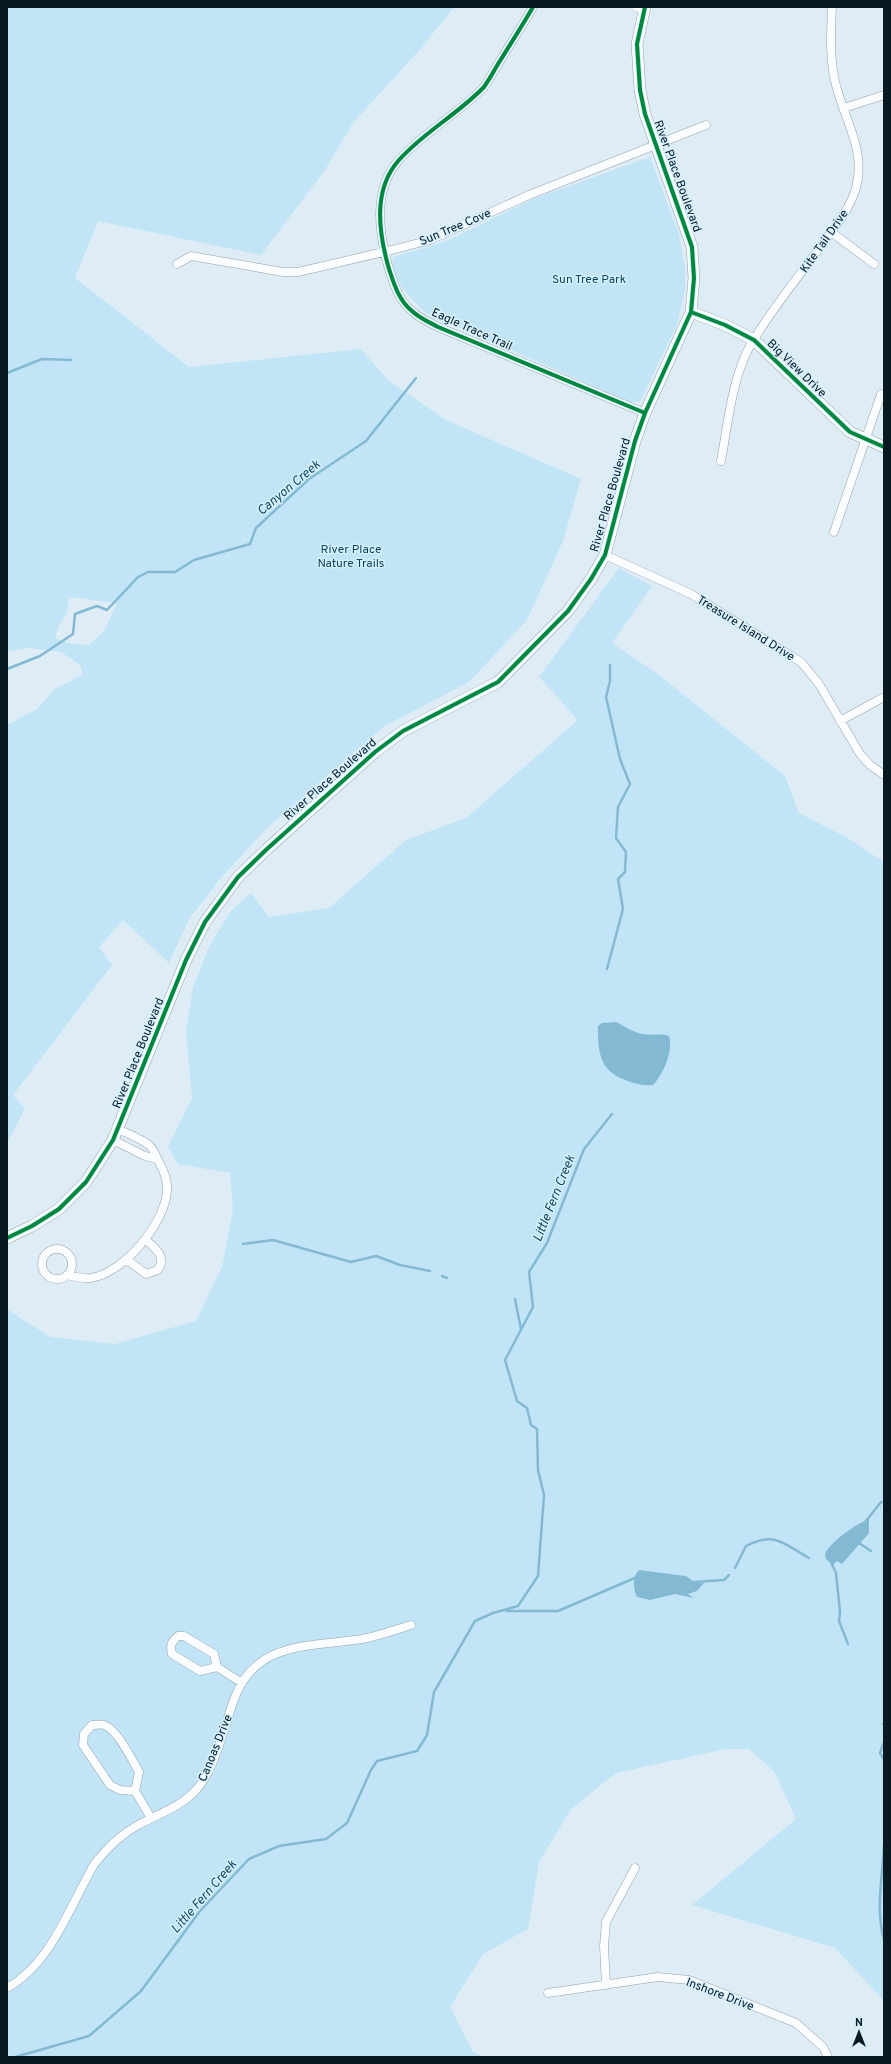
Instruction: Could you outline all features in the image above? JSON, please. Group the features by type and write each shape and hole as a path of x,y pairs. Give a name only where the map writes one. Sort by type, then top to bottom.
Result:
{"street":[{"name":"Eagle Trace Trail","path":"533,7 484,86 398,160 389,174 382,192 380,206 380,226 384,252 393,284 401,298 412,311 438,327 645,413"},
{"name":"Kite Tail Drive","path":"721,461 739,370 754,340 851,202 859,172 857,149 844,108 836,89 831,42 832,7"},
{"name":"River Place Boulevard","path":"7,1238 32,1226 59,1209 86,1182 113,1140 186,960 205,922 238,877 267,848 375,752 403,731 498,682 568,611 591,579 604,555 635,441 645,413 691,312 694,278 692,247 645,114 637,68 637,44 642,8"},
{"path":"844,108 884,94"},
{"name":"Sun Tree Cove","path":"178,264 190,256 268,270 298,272 430,240 529,194 706,125"},
{"path":"831,232 874,264"},
{"name":"Big View Drive","path":"691,312 725,325 754,340 850,432 884,447"},
{"path":"834,532 882,394"},
{"name":"Treasure Island Drive","path":"604,555 691,594 801,662 819,684 860,754 870,765 884,775"},
{"path":"840,721 884,697"},
{"path":"67,1275 91,1278 103,1274 126,1259 145,1239 161,1215 166,1197 166,1182 163,1170 151,1147 118,1129"},
{"path":"113,1140 145,1156 157,1159"},
{"path":"126,1259 146,1274 158,1270 162,1259 160,1252 145,1239"},
{"name":"Canoas Drive","path":"7,1988 29,1970 45,1952 95,1863 106,1850 123,1834 151,1818 177,1806 187,1799 205,1777 217,1749 235,1695 242,1683 260,1662 273,1654 292,1647 364,1638 411,1625"},
{"path":"217,1667 200,1671 172,1654 170,1648 172,1641 178,1636 184,1636 214,1654 217,1667 242,1683"},
{"path":"136,1791 120,1790 110,1785 84,1744 84,1734 92,1725 103,1725 112,1729 127,1752 139,1772 136,1791 151,1818"},
{"path":"606,1985 604,1946 606,1922 635,1868"},
{"name":"Inshore Drive","path":"548,1993 658,1977 689,1980 796,2023 823,2047 828,2057"}],"green space":[{"name":"River Place Nature Trails","path":"7,7 454,7 423,46 353,123 325,170 261,255 98,221 75,278 189,367 361,349 388,380 446,420 581,479 563,541 527,620 469,682 383,727 266,829 220,879 189,919 169,963 123,920 99,947 112,965 13,1095 25,1109 7,1143 7,725 37,709 54,690 83,674 80,665 61,652 28,648 7,651","holes":["69,597 117,603 104,631 89,645 68,643 55,638 59,625 67,613"]},
{"name":"Sun Tree Park","path":"650,157 679,234 685,268 685,289 677,325 640,402 630,402 426,313 403,288 398,280 393,264 393,257 447,241 533,199"},
{"path":"619,568 652,586 612,643 659,675 785,776 799,813 846,837 884,862 884,2001 835,1948 692,1905 796,1819 774,1771 749,1749 726,1749 616,1773 571,1809 539,1862 528,1929 483,1954 450,2007 473,2052 483,2057 7,2057 7,1309 50,1337 115,1344 196,1321 222,1267 233,1210 230,1173 178,1164 168,1147 192,1098 186,1031 193,987 210,945 231,911 251,893 269,917 329,908 406,840 466,818 578,720 539,677"}],"shaded area":[{"path":"616,1022 640,1033 669,1036 670,1048 667,1062 657,1081 653,1085 632,1083 616,1076 605,1065 600,1052 598,1026 602,1023"},
{"path":"869,1519 869,1533 842,1564 837,1561 833,1565 826,1559 825,1554 828,1549 838,1539 857,1525"},
{"path":"639,1570 686,1576 696,1583 704,1583 697,1591 688,1594 694,1598 675,1594 650,1600 637,1597 634,1587 634,1580"}],"waterway":[{"path":"7,373 42,359 71,360"},
{"name":"Canyon Creek","path":"7,669 40,656 73,634 75,614 97,606 107,610 138,577 148,572 175,572 194,560 250,544 256,528 309,479 366,441 416,378"},
{"name":"Little Fern Creek","path":"607,969 623,909 618,879 625,872 626,852 616,838 618,807 630,784 620,759 606,697 610,681 610,665"},
{"name":"Little Fern Creek","path":"15,2057 89,2036 141,1991 200,1911 249,1859 279,1846 326,1839 347,1823 371,1770 377,1761 417,1751 427,1735 434,1692 475,1621 493,1613 518,1606 538,1576 544,1495 538,1470 537,1429 531,1425 527,1408 517,1401 505,1360 533,1307 529,1272 547,1243 584,1149 612,1114"},
{"path":"243,1244 273,1240 351,1262 376,1256 400,1265 430,1271"},
{"path":"442,1276 447,1278"},
{"path":"515,1299 521,1329"},
{"path":"866,1521 881,1502 884,1502"},
{"path":"735,1568 746,1546 765,1540 779,1541 809,1558"},
{"path":"856,1541 871,1551"},
{"path":"831,1562 836,1573 840,1612 839,1621 848,1644"},
{"path":"694,1582 724,1580 729,1575"},
{"path":"506,1611 558,1611 637,1577"},
{"path":"884,1742 880,1753 884,1760"},
{"path":"884,1844 880,1892 880,1916 884,1940"}],"cycle path":[{"path":"533,7 484,87 474,97 409,150 390,172 381,198 380,213 385,255 398,292 407,307 424,320 645,413"},
{"path":"7,1238 32,1226 59,1209 86,1182 113,1140 186,960 205,922 238,877 375,752 403,731 498,682 568,611 591,579 605,555 635,441 645,413 691,312 694,278 692,247 645,114 640,90 637,44 645,7"},
{"path":"691,312 725,325 754,340 850,432 884,447"}]}
